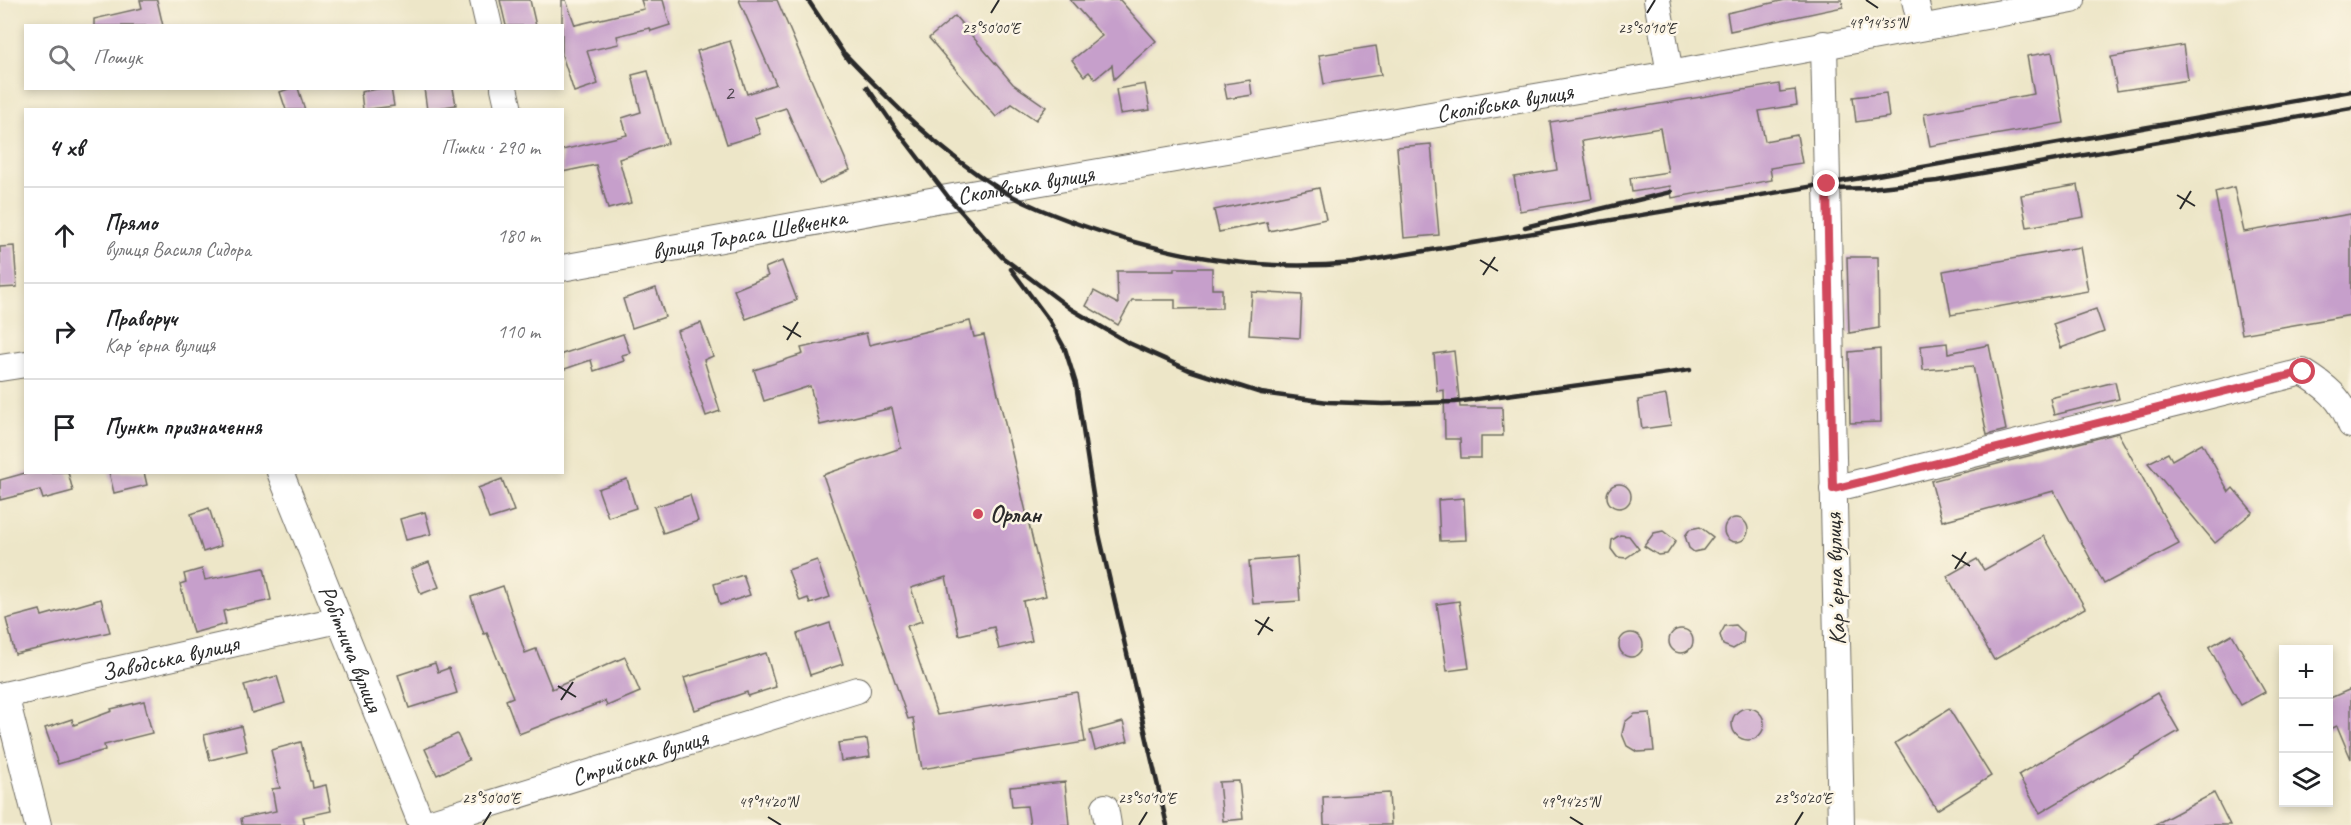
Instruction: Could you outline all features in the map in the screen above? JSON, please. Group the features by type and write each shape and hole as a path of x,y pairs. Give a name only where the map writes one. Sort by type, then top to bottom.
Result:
{"street":[{"path":"483,0 489,24"},
{"path":"1657,0 1670,74"},
{"path":"1915,0 1921,26"},
{"name":"Сколівська вулиця","path":"936,200 1670,74 2072,0"},
{"name":"Карʼєрна вулиця","path":"1824,44 1841,825"},
{"path":"504,90 509,108"},
{"name":"вулиця Тараса Шевченка","path":"564,268 936,200"},
{"path":"0,368 24,364"},
{"path":"1833,489 2303,372 2324,384 2346,410 2351,424"},
{"name":"Робітнича вулиця","path":"281,474 422,825"},
{"name":"Заводська вулиця","path":"2,695 338,620"},
{"name":"Стрийська вулиця","path":"422,825 857,690"},
{"path":"2,695 38,825"}],"building":[{"path":"140,0 157,0 163,24 94,24 94,19 142,8"},
{"path":"500,0 530,0 536,24 506,24"},
{"path":"562,0 566,0 575,25 644,9 641,0 663,0 670,25 651,31 650,28 617,36 619,44 587,51 598,84 574,92 564,61 564,24 562,24"},
{"path":"739,0 777,0 850,170 819,184 786,108 755,118 760,134 727,144 697,51 730,41 747,94 776,84"},
{"path":"1070,0 1120,0 1156,41 1114,79 1112,65 1095,79 1089,72 1084,76 1072,60 1102,36"},
{"path":"1785,0 1842,0 1843,7 1730,31 1727,13"},
{"path":"955,16 1013,84 1046,107 1036,120 1012,104 996,117 929,38"},
{"path":"2183,45 2188,80 2117,91 2111,57"},
{"path":"1376,46 1381,75 1324,84 1319,55"},
{"path":"2052,52 2064,123 1930,146 1924,114 2034,94 2027,56"},
{"path":"648,71 668,143 619,159 631,203 608,209 596,165 564,172 564,150 627,135 622,118 641,112 632,75"},
{"path":"1250,80 1252,95 1227,99 1224,84"},
{"path":"1145,84 1150,110 1120,114 1116,89"},
{"path":"1779,84 1780,92 1795,90 1797,105 1759,111 1765,141 1797,135 1802,163 1770,168 1772,180 1672,198 1670,186 1632,192 1630,178 1668,172 1660,128 1582,141 1592,199 1520,211 1514,177 1557,170 1550,122"},
{"path":"299,90 304,108 285,108 280,92"},
{"path":"391,90 394,106 363,108 361,92"},
{"path":"424,90 453,90 456,105 427,108"},
{"path":"1886,93 1889,117 1856,122 1853,97"},
{"path":"1431,144 1439,235 1404,238 1397,147"},
{"path":"2078,185 2084,217 2027,227 2021,195"},
{"path":"2234,187 2244,232 2351,214 2351,315 2242,334 2215,192"},
{"path":"1319,188 1326,219 1269,231 1267,222 1219,232 1214,210"},
{"path":"14,246 17,287 0,288 0,247"},
{"path":"2080,247 2088,291 1951,315 1943,271"},
{"path":"1847,257 1878,257 1879,328 1849,333"},
{"path":"782,261 797,300 746,319 734,290 768,276 765,268"},
{"path":"1174,268 1212,268 1212,289 1222,289 1222,308 1175,309 1175,300 1132,300 1118,325 1086,306 1094,291 1118,304 1117,271 1174,271"},
{"path":"656,288 665,317 632,328 623,299"},
{"path":"1252,292 1302,295 1300,338 1249,335"},
{"path":"2096,309 2104,332 2061,348 2053,324"},
{"name":"Орлан","path":"970,321 974,337 984,335 1046,596 1023,601 1032,641 999,649 994,627 959,635 946,577 911,588 922,621 907,626 937,715 1077,692 1085,742 922,769 913,718 908,719 823,475 901,448 892,408 820,425 810,386 764,401 754,370 803,354 801,348 866,333 869,345"},
{"path":"701,323 713,356 704,360 720,411 706,416 677,331"},
{"path":"623,334 630,353 622,355 624,361 594,371 591,360 564,369 564,353"},
{"path":"1947,343 1948,353 1989,345 2006,430 1987,435 1973,366 1923,370 1921,346"},
{"path":"1880,349 1881,422 1850,423 1849,352"},
{"path":"1454,351 1460,407 1502,407 1503,436 1481,436 1481,458 1461,458 1460,439 1445,439 1444,390 1437,391 1434,354"},
{"path":"2115,382 2119,399 2054,415 2050,398"},
{"path":"1666,395 1671,425 1642,429 1638,400"},
{"path":"2118,433 2179,544 2104,584 2054,491 1942,521 1931,481"},
{"path":"2202,443 2229,492 2233,488 2253,512 2215,543 2148,463 2168,453 2172,460"},
{"path":"24,473 69,474 73,491 43,499 40,490 0,500 0,480"},
{"path":"109,474 144,474 147,485 114,493"},
{"path":"502,479 514,511 489,519 478,488"},
{"path":"627,479 636,508 608,517 598,489"},
{"path":"1619,484 1627,488 1631,496 1627,504 1619,508 1611,504 1607,496 1611,488"},
{"path":"690,495 698,521 663,533 654,507"},
{"path":"1464,498 1466,540 1440,541 1438,500"},
{"path":"209,508 221,546 203,552 191,514"},
{"path":"425,512 431,534 406,540 400,519"},
{"path":"1736,518 1744,522 1748,530 1744,538 1736,542 1728,538 1724,530 1728,522"},
{"path":"1700,527 1713,537 1703,550 1694,552 1689,548 1685,536 1690,529"},
{"path":"1663,531 1676,541 1667,554 1658,555 1644,546 1654,533"},
{"path":"1620,535 1629,536 1639,549 1626,558 1617,557 1611,549 1612,540"},
{"path":"2044,536 2085,608 1994,660 1947,576 1977,559 1984,570"},
{"path":"1297,557 1300,601 1253,604 1249,561"},
{"path":"817,560 830,597 810,604 808,598 800,601 788,570"},
{"path":"429,562 439,587 421,594 411,569"},
{"path":"264,568 271,600 223,611 226,624 193,633 180,584 186,582 184,574 202,569 205,580"},
{"path":"743,575 750,595 720,605 714,584"},
{"path":"503,586 525,653 536,649 552,689 625,657 640,692 607,706 605,701 519,734 506,700 513,697 487,633 484,634 471,597"},
{"path":"101,599 110,632 15,654 6,619 40,610 42,616"},
{"path":"1459,601 1469,668 1447,671 1437,604"},
{"path":"830,623 843,664 810,675 797,634"},
{"path":"1736,625 1744,633 1743,643 1733,649 1723,645 1720,635 1725,626"},
{"path":"1681,629 1686,630 1692,636 1692,646 1686,652 1681,653 1676,652 1670,646 1669,641 1670,636 1676,630"},
{"path":"1631,633 1636,634 1642,640 1642,650 1636,656 1631,657 1626,656 1620,650 1619,645 1620,640 1626,634"},
{"path":"2232,634 2265,692 2241,705 2209,647"},
{"path":"766,653 776,687 748,696 747,692 695,710 684,678"},
{"path":"435,663 438,672 449,668 457,693 409,708 398,675"},
{"path":"277,676 285,703 252,713 244,685"},
{"path":"2351,689 2351,759 2337,726 2333,728 2333,697"},
{"path":"2157,693 2179,731 2040,813 2018,775"},
{"path":"144,701 152,733 104,745 105,750 58,764 45,728 72,719 74,725 112,711 111,709"},
{"path":"1748,708 1760,712 1764,724 1760,736 1748,740 1736,736 1732,724 1736,712"},
{"path":"1949,709 1991,776 1937,810 1895,743"},
{"path":"1650,713 1654,751 1637,752 1627,746 1622,734 1625,722 1635,714"},
{"path":"1123,722 1128,741 1095,750 1090,731"},
{"path":"241,726 247,751 210,760 204,735"},
{"path":"457,734 469,760 437,775 425,749"},
{"path":"867,739 870,757 841,761 838,743"},
{"path":"301,742 313,788 326,785 331,811 303,817 305,825 242,825 241,818 276,811 272,789 280,788 271,750"},
{"path":"1239,781 1243,819 1223,821 1219,782"},
{"path":"1065,782 1069,825 1030,825 1027,806 1012,807 1010,787"},
{"path":"1389,793 1391,825 1324,825 1323,797"},
{"path":"2214,793 2230,825 2154,825"}],"railway":[{"path":"808,0 848,60"},
{"path":"845,54 936,143 977,174 1018,199 1081,225 1148,246 1215,259 1283,265 1353,263 1827,184 2351,91"},
{"path":"867,87 949,198 1002,257 1071,309 1129,343 1189,370 1261,393 1328,402 1383,404 1455,402 1690,370"},
{"path":"1832,189 1870,188 1937,181 2351,108"},
{"path":"1525,227 1671,192"},
{"path":"1011,269 1049,320 1065,349 1076,384 1099,534 1167,825"}],"place":[{"name":"Орлан","path":"978,514"}],"route":[{"path":"1827,184 1833,489 2303,372"}]}
